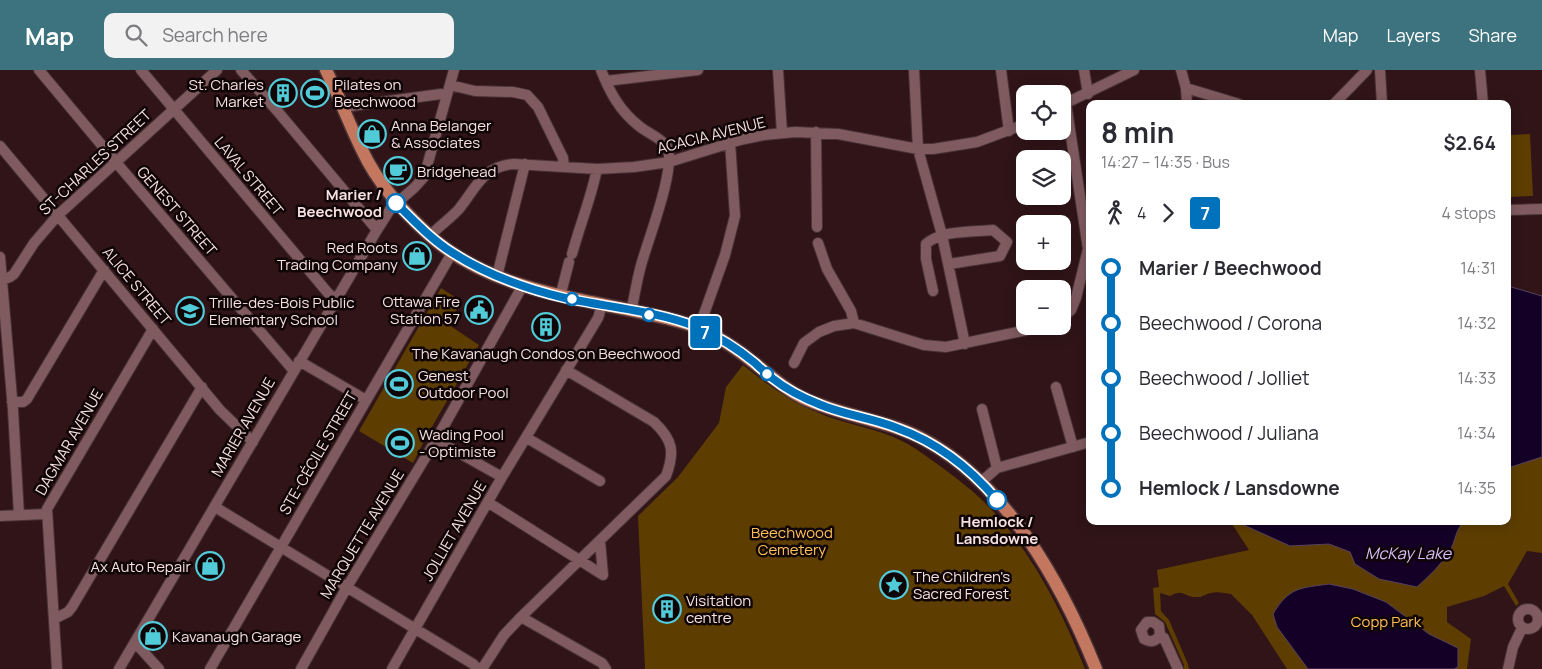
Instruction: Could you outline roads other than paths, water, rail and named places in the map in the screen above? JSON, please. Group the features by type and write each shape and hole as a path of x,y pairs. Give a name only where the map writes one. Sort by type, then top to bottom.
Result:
{"main road":[{"path":"326,70 367,161 396,203 430,236 452,253 497,276 560,297 682,322 699,328 719,338 802,398 824,407 897,427 922,439 961,464 981,482 1014,521 1050,574 1078,626 1096,669"}],"street":[{"name":"GENEST STREET","path":"39,70 294,371"},
{"name":"LAVAL STREET","path":"140,70 335,299"},
{"name":"ST-CHARLES STREET","path":"2,280 14,274 34,243 58,215 217,70"},
{"path":"241,70 280,113 376,230"},
{"name":"MARIER AVENUE","path":"119,669 376,230 391,208 414,188 424,176 454,70"},
{"path":"601,70 614,98 624,112 666,146 669,162 665,188 641,264 631,311"},
{"path":"606,81 645,73 698,70"},
{"path":"778,70 782,133"},
{"path":"914,70 918,149 949,264 964,344"},
{"path":"1001,70 1009,131"},
{"path":"1084,70 1088,94"},
{"path":"1071,101 1134,70"},
{"path":"1181,70 1186,88 1187,100"},
{"path":"1338,100 1367,70"},
{"path":"1380,70 1382,100"},
{"path":"1480,70 1483,100"},
{"path":"450,85 475,91 513,92 527,96 538,107 563,158 564,167"},
{"path":"1186,88 1225,100"},
{"path":"344,107 441,94 446,96"},
{"name":"ACACIA AVENUE","path":"430,236 458,210 489,172 500,165 525,164 597,169 669,162 730,142 782,133 816,132 870,139 918,149 963,145 1016,128"},
{"path":"816,132 818,227"},
{"path":"1070,140 1086,232"},
{"path":"699,328 725,255 735,216 730,142"},
{"name":"ALICE STREET","path":"0,146 220,410 253,442"},
{"path":"497,276 525,164"},
{"path":"560,297 580,225 585,216 597,169"},
{"path":"1511,210 1542,209"},
{"path":"933,291 926,259 926,244 932,238 942,235 994,230 1007,242 1000,256 949,264"},
{"path":"818,243 827,269 851,311 854,323"},
{"name":"STE-CÉCILE STREET","path":"210,669 452,253"},
{"path":"0,257 19,516"},
{"path":"1071,310 1086,260"},
{"path":"12,402 23,402 27,399 104,270"},
{"name":"MARQUETTE AVENUE","path":"301,669 347,587 436,440 523,285"},
{"name":"JOLLIET AVENUE","path":"392,669 489,503 502,477 598,318 602,305"},
{"path":"794,363 804,343 819,332 834,326 854,323 924,345 946,347 1016,333"},
{"name":"DAGMAR AVENUE","path":"57,669 46,514 50,502 153,329"},
{"path":"299,361 366,400"},
{"path":"482,669 504,635 666,476 671,462 672,446 664,432 654,422 566,370"},
{"path":"1056,387 1073,447"},
{"path":"54,619 68,612 72,607 202,388"},
{"path":"982,409 998,468"},
{"path":"527,438 600,481"},
{"path":"436,440 502,477"},
{"path":"981,482 998,468 1086,443"},
{"path":"489,503 603,575 600,541"},
{"path":"214,507 415,628 478,669"},
{"path":"0,516 46,514"},
{"path":"521,618 602,663 606,669"},
{"path":"1508,669 1513,647 1522,628"},
{"path":"1160,635 1164,638 1178,669"},
{"path":"134,644 159,669"}],"water":[{"path":"1511,287 1542,296 1542,457 1511,467"},
{"name":"Genest Outdoor Pool","path":"400,373 408,377 397,396 389,392"},
{"name":"Wading Pool - Optimiste","path":"400,434 405,435 406,448 404,451 399,451 395,444 396,437"},
{"name":"McKay Lake","path":"1244,525 1461,525 1446,557 1417,587 1379,579 1355,564 1350,552 1329,544 1290,546"},
{"path":"1329,584 1353,589 1386,602 1429,634 1458,648 1458,667 1454,669 1308,669 1277,627 1273,614 1284,598 1296,590"}],"place":[{"name":"St. Charles Market","path":"283,93"},
{"name":"Pilates on Beechwood","path":"315,93"},
{"name":"Anna Belanger & Associates","path":"372,134"},
{"name":"Bridgehead","path":"398,171"},
{"name":"Marier / Beechwood","path":"396,203"},
{"name":"Red Roots Trading Company","path":"417,256"},
{"name":"Ottawa Fire Station 57","path":"479,310"},
{"name":"Trille-des-Bois Public Elementary School","path":"190,311"},
{"name":"The Kavanaugh Condos on Beechwood","path":"546,327"},
{"name":"Genest Outdoor Pool","path":"399,384"},
{"name":"Wading Pool - Optimiste","path":"400,443"},
{"name":"Hemlock / Lansdowne","path":"997,500"},
{"name":"Ax Auto Repair","path":"210,566"},
{"name":"The Children's Sacred Forest","path":"894,585"},
{"name":"Visitation centre","path":"667,609"},
{"name":"Kavanaugh Garage","path":"153,636"}],"park label":[{"name":"Beechwood Cemetery","path":"792,540"},
{"name":"Copp Park","path":"1386,621"}]}
